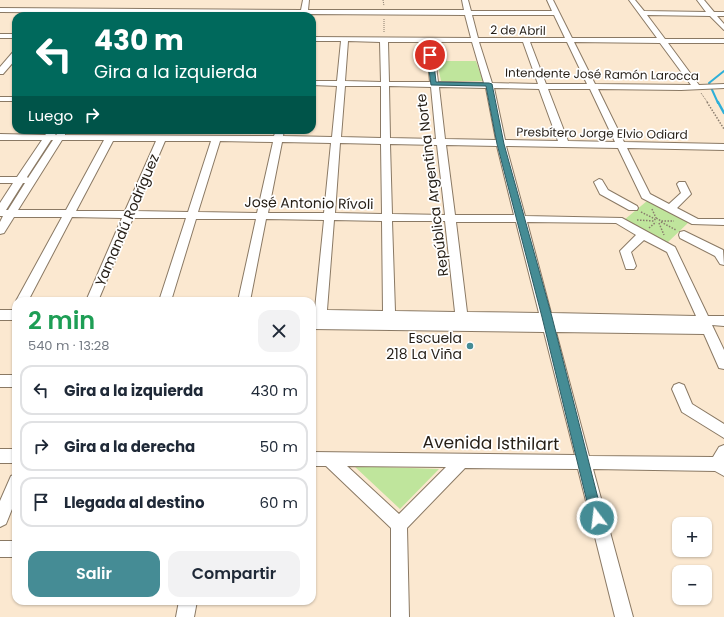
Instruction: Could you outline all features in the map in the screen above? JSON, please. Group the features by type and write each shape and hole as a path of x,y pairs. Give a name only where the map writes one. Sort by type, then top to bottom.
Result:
{"street":[{"path":"303,12 306,0"},
{"path":"465,0 475,40 489,84 501,144 548,322 582,462 624,617"},
{"path":"550,0 646,196 696,222 724,222"},
{"path":"632,0 697,87"},
{"path":"700,0 724,28"},
{"path":"0,10 255,12"},
{"path":"316,14 468,12 556,13"},
{"path":"642,13 724,14"},
{"path":"0,36 12,36"},
{"name":"2 de Abril","path":"316,39 662,42 724,41"},
{"path":"345,39 340,83 337,140 330,217 316,319 706,325 724,329"},
{"path":"384,40 389,320"},
{"name":"República Argentina Norte","path":"429,40 449,218 463,322"},
{"path":"526,41 564,144"},
{"path":"1,69 12,58"},
{"path":"1,69 12,68"},
{"name":"Intendente José Ramón Larocca","path":"316,83 724,86"},
{"path":"0,99 12,99"},
{"path":"0,230 4,212 20,180 56,134"},
{"path":"4,212 31,180 56,134"},
{"name":"Presbítero Jorge Elvio Odiard","path":"0,137 56,134 110,138 216,139 279,135 337,140 387,142 620,144 724,147"},
{"path":"181,139 183,134"},
{"path":"245,297 279,135"},
{"path":"24,297 110,138"},
{"name":"Yamandú Rodríguez","path":"94,297 161,139"},
{"path":"166,297 216,139"},
{"path":"0,180 31,180"},
{"path":"599,182 604,192 633,208"},
{"path":"670,209 686,194 682,184"},
{"path":"646,196 618,220 671,250 724,364"},
{"name":"José Antonio Rívoli","path":"4,212 618,220"},
{"path":"671,250 696,222"},
{"path":"630,266 625,251 643,235"},
{"path":"684,235 719,253 724,261"},
{"path":"0,314 12,314"},
{"path":"706,325 724,321"},
{"path":"0,381 12,381"},
{"path":"679,389 687,408 724,432"},
{"path":"0,456 12,456"},
{"name":"Avenida Isthilart","path":"316,459 722,462"},
{"path":"329,459 399,525"},
{"path":"400,617 399,525 462,461"},
{"path":"0,519 12,490"},
{"path":"0,549 12,549"},
{"path":"185,617 187,605"}],"path":[{"path":"697,87 724,129"},
{"path":"633,208 654,219 656,222 661,222"},
{"path":"654,219 659,219 661,222 684,235"}],"green space":[{"path":"437,61 476,61 483,81 441,81"},
{"path":"647,201 689,222 667,243 624,220"},
{"path":"354,466 439,469 400,509"}],"waterway":[{"path":"718,103 709,83 724,71"},
{"path":"718,102 724,113"}],"place":[{"name":"Escuela 218 La Viña","path":"470,346"}],"route":[{"path":"430,55 434,84 489,84 501,144 547,317 597,518"}]}
